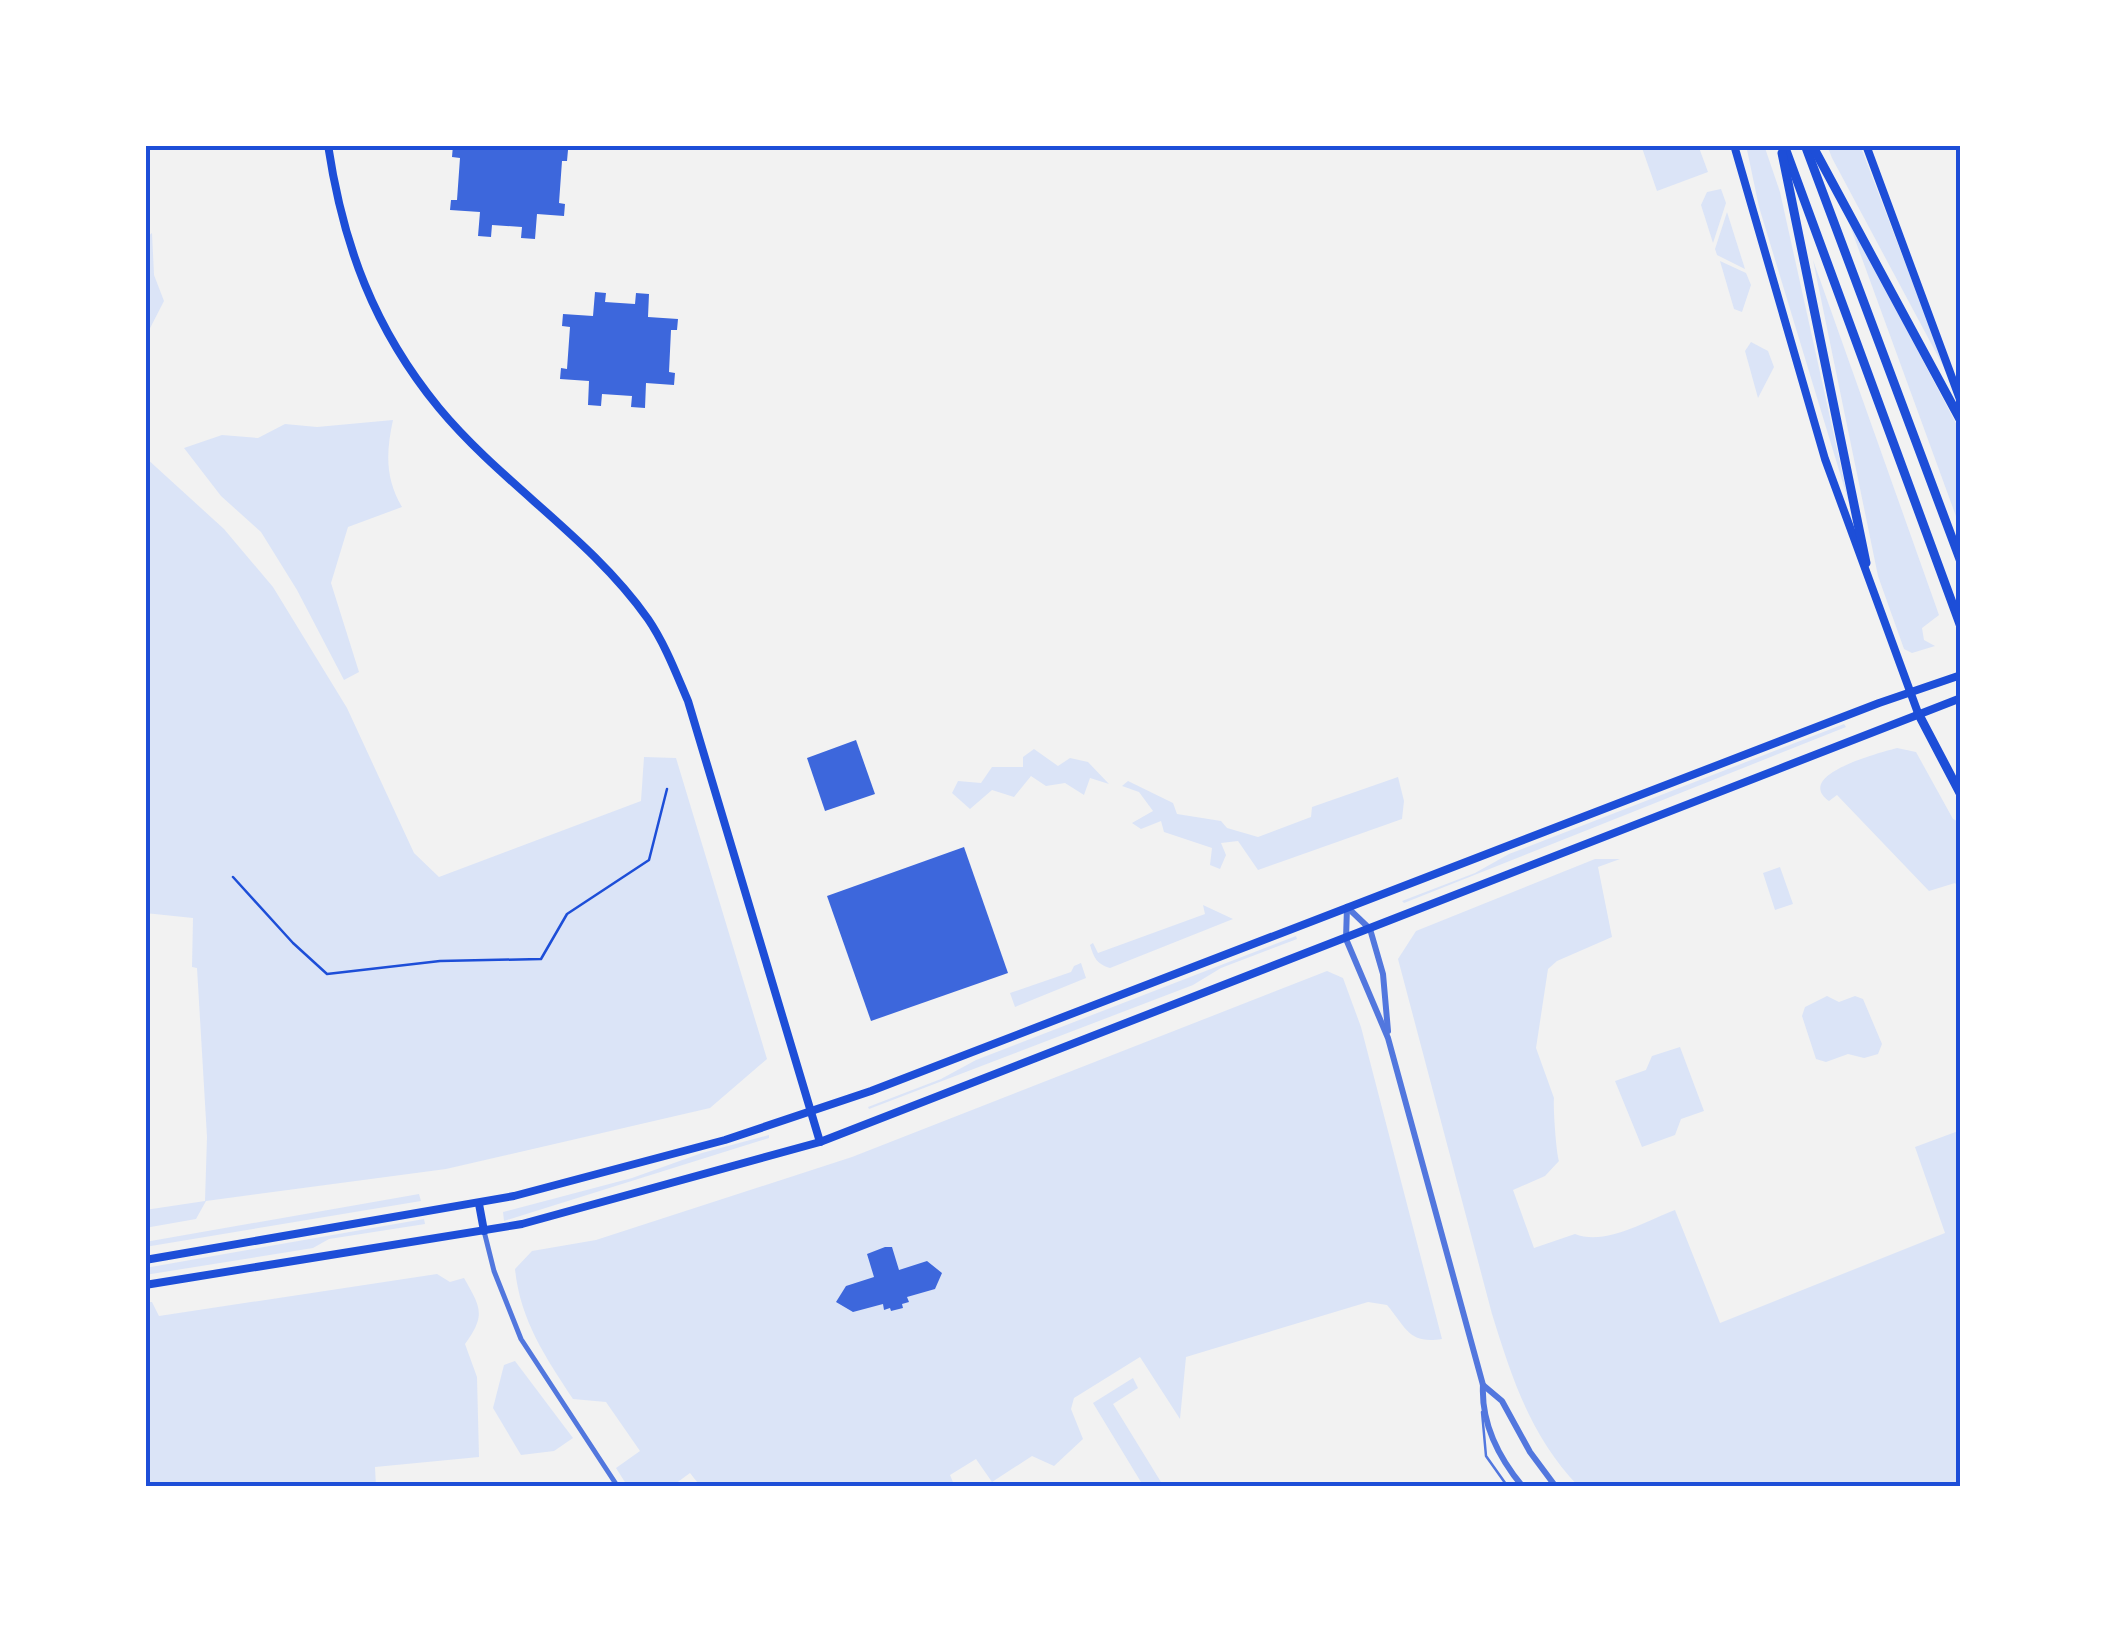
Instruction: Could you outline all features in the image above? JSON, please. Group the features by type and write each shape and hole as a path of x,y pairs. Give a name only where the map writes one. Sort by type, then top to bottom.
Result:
{"highway":[{"path":"1782,145 1866,563"},
{"path":"1782,145 1961,627"},
{"path":"1805,145 1961,562"},
{"path":"1812,145 1961,420"},
{"path":"1918,713 1961,794"}],"main road":[{"path":"328,145 348,247 373,305 402,357 462,433 578,542 637,606 668,656 694,719 820,1142"},
{"path":"1734,145 1825,459 1918,713"},
{"path":"1866,145 1961,402"},
{"path":"145,1260 480,1204 725,1140 856,1097 1961,675"},
{"path":"145,1285 522,1224 820,1142 1961,698"},
{"path":"480,1204 484,1231"}],"street":[{"path":"1347,908 1370,929 1383,974 1388,1038"},
{"path":"1347,908 1346,939 1388,1038 1483,1385 1482,1411 1502,1456 1523,1487"},
{"path":"484,1231 494,1271 521,1339 618,1487"},
{"path":"1483,1385 1502,1402 1530,1452 1556,1487"}],"lane":[{"path":"1482,1411 1486,1456 1508,1487"}],"path":[{"path":"233,877 327,974 440,961 541,959 567,914 649,860 667,789"}],"shaded area":[{"path":"1641,145 1698,145 1708,172 1657,191"},
{"path":"1746,145 1764,145 1780,192 1849,503 1759,207"},
{"path":"1827,145 1860,145 1948,375 1832,158"},
{"path":"1721,189 1726,203 1713,243 1701,205 1707,192"},
{"path":"1727,212 1745,269 1717,255 1715,249"},
{"path":"1845,212 1961,433 1961,530"},
{"path":"152,233 154,275 164,301 145,338 145,239"},
{"path":"1813,260 1939,615 1922,628 1924,640 1935,646 1912,653 1904,649 1878,576"},
{"path":"1720,261 1746,273 1751,285 1742,312 1734,309"},
{"path":"1751,342 1768,351 1774,367 1758,398 1745,351"},
{"path":"393,420 388,465 402,507 348,527 331,583 359,672 344,680 297,590 261,532 221,496 184,448 222,435 258,438 285,424 317,427"},
{"path":"145,457 224,529 273,587 347,708 414,853 439,877 641,801 644,757 676,758 767,1059 710,1108 446,1169 206,1201 196,1219 145,1228 145,1210 205,1201 207,1137 197,968 192,967 193,918 145,913"},
{"path":"1844,724 1846,727 1404,903 1402,901 1475,873 1509,854"},
{"path":"1897,748 1916,752 1953,819 1961,823 1961,891 1955,883 1929,891 1837,795 1829,801 1821,791 1822,782 1830,774"},
{"path":"1034,749 1058,766 1070,758 1088,762 1109,784 1090,778 1084,795 1065,783 1046,786 1031,776 1014,797 992,790 970,809 952,793 958,781 981,783 992,767 1023,767 1023,757"},
{"path":"1398,777 1404,801 1402,819 1258,870 1238,841 1221,843 1226,855 1220,869 1210,865 1212,848 1164,832 1161,821 1141,829 1132,823 1153,811 1139,792 1122,786 1128,781 1173,803 1177,814 1221,821 1227,828 1258,837 1311,817 1312,807"},
{"path":"1595,859 1620,859 1598,867 1612,937 1557,961 1548,969 1536,1048 1554,1098 1559,1161 1545,1176 1513,1190 1534,1248 1575,1234 1612,1235 1675,1210 1720,1323 1945,1233 1915,1147 1961,1130 1961,1487 1579,1487 1535,1427 1492,1314 1398,959 1416,931"},
{"path":"1780,867 1793,904 1775,910 1763,873"},
{"path":"1203,905 1233,919 1110,968 1093,954 1093,943 1098,953 1205,914"},
{"path":"1296,936 1297,939 1221,968 1193,985 868,1107 941,1079 976,1060"},
{"path":"1081,963 1086,978 1015,1007 1010,993 1071,972"},
{"path":"1327,971 1343,978 1361,1027 1442,1339 1415,1337 1387,1305 1368,1302 1186,1357 1180,1419 1140,1357 1074,1398 1071,1409 1083,1439 1054,1466 1032,1456 992,1482 976,1459 950,1475 955,1487 701,1487 690,1473 671,1487 628,1487 616,1468 640,1451 606,1402 573,1399 528,1322 515,1269 532,1251 596,1240 852,1157"},
{"path":"1827,996 1839,1002 1855,996 1863,999 1882,1044 1878,1054 1864,1058 1848,1054 1826,1062 1816,1059 1802,1016 1805,1007"},
{"path":"1680,1047 1704,1111 1681,1119 1675,1135 1642,1147 1615,1081 1646,1070 1652,1056"},
{"path":"769,1135 504,1221 503,1212 632,1178"},
{"path":"419,1194 421,1201 145,1247 145,1242"},
{"path":"424,1219 425,1224 329,1239 313,1248 145,1275 145,1268"},
{"path":"437,1274 450,1282 464,1278 479,1311 476,1326 465,1344 477,1377 479,1457 375,1467 376,1487 145,1487 145,1302 152,1302 159,1316"},
{"path":"515,1361 573,1438 554,1451 521,1455 493,1408 504,1365"},
{"path":"1133,1378 1138,1388 1113,1404 1164,1487 1144,1487 1093,1403"}],"building":[{"path":"453,145 538,145 568,150 567,161 562,161 559,203 565,204 564,216 537,214 535,239 521,238 522,227 492,225 491,237 478,236 480,212 450,210 451,200 457,200 460,158 452,157"},
{"path":"595,292 606,293 605,302 635,304 636,293 649,294 648,317 678,319 677,330 671,330 669,372 675,373 674,385 646,383 645,408 631,407 632,396 602,394 601,406 588,405 589,381 560,379 561,368 567,369 570,327 562,326 563,314 593,316"},
{"path":"856,740 875,794 825,811 807,758"},
{"path":"964,847 1008,973 871,1021 827,896"},
{"path":"892,1247 899,1270 927,1261 942,1273 935,1289 907,1297 909,1302 902,1304 903,1308 891,1311 884,1310 883,1304 853,1312 836,1302 846,1286 874,1277 867,1254"}]}
